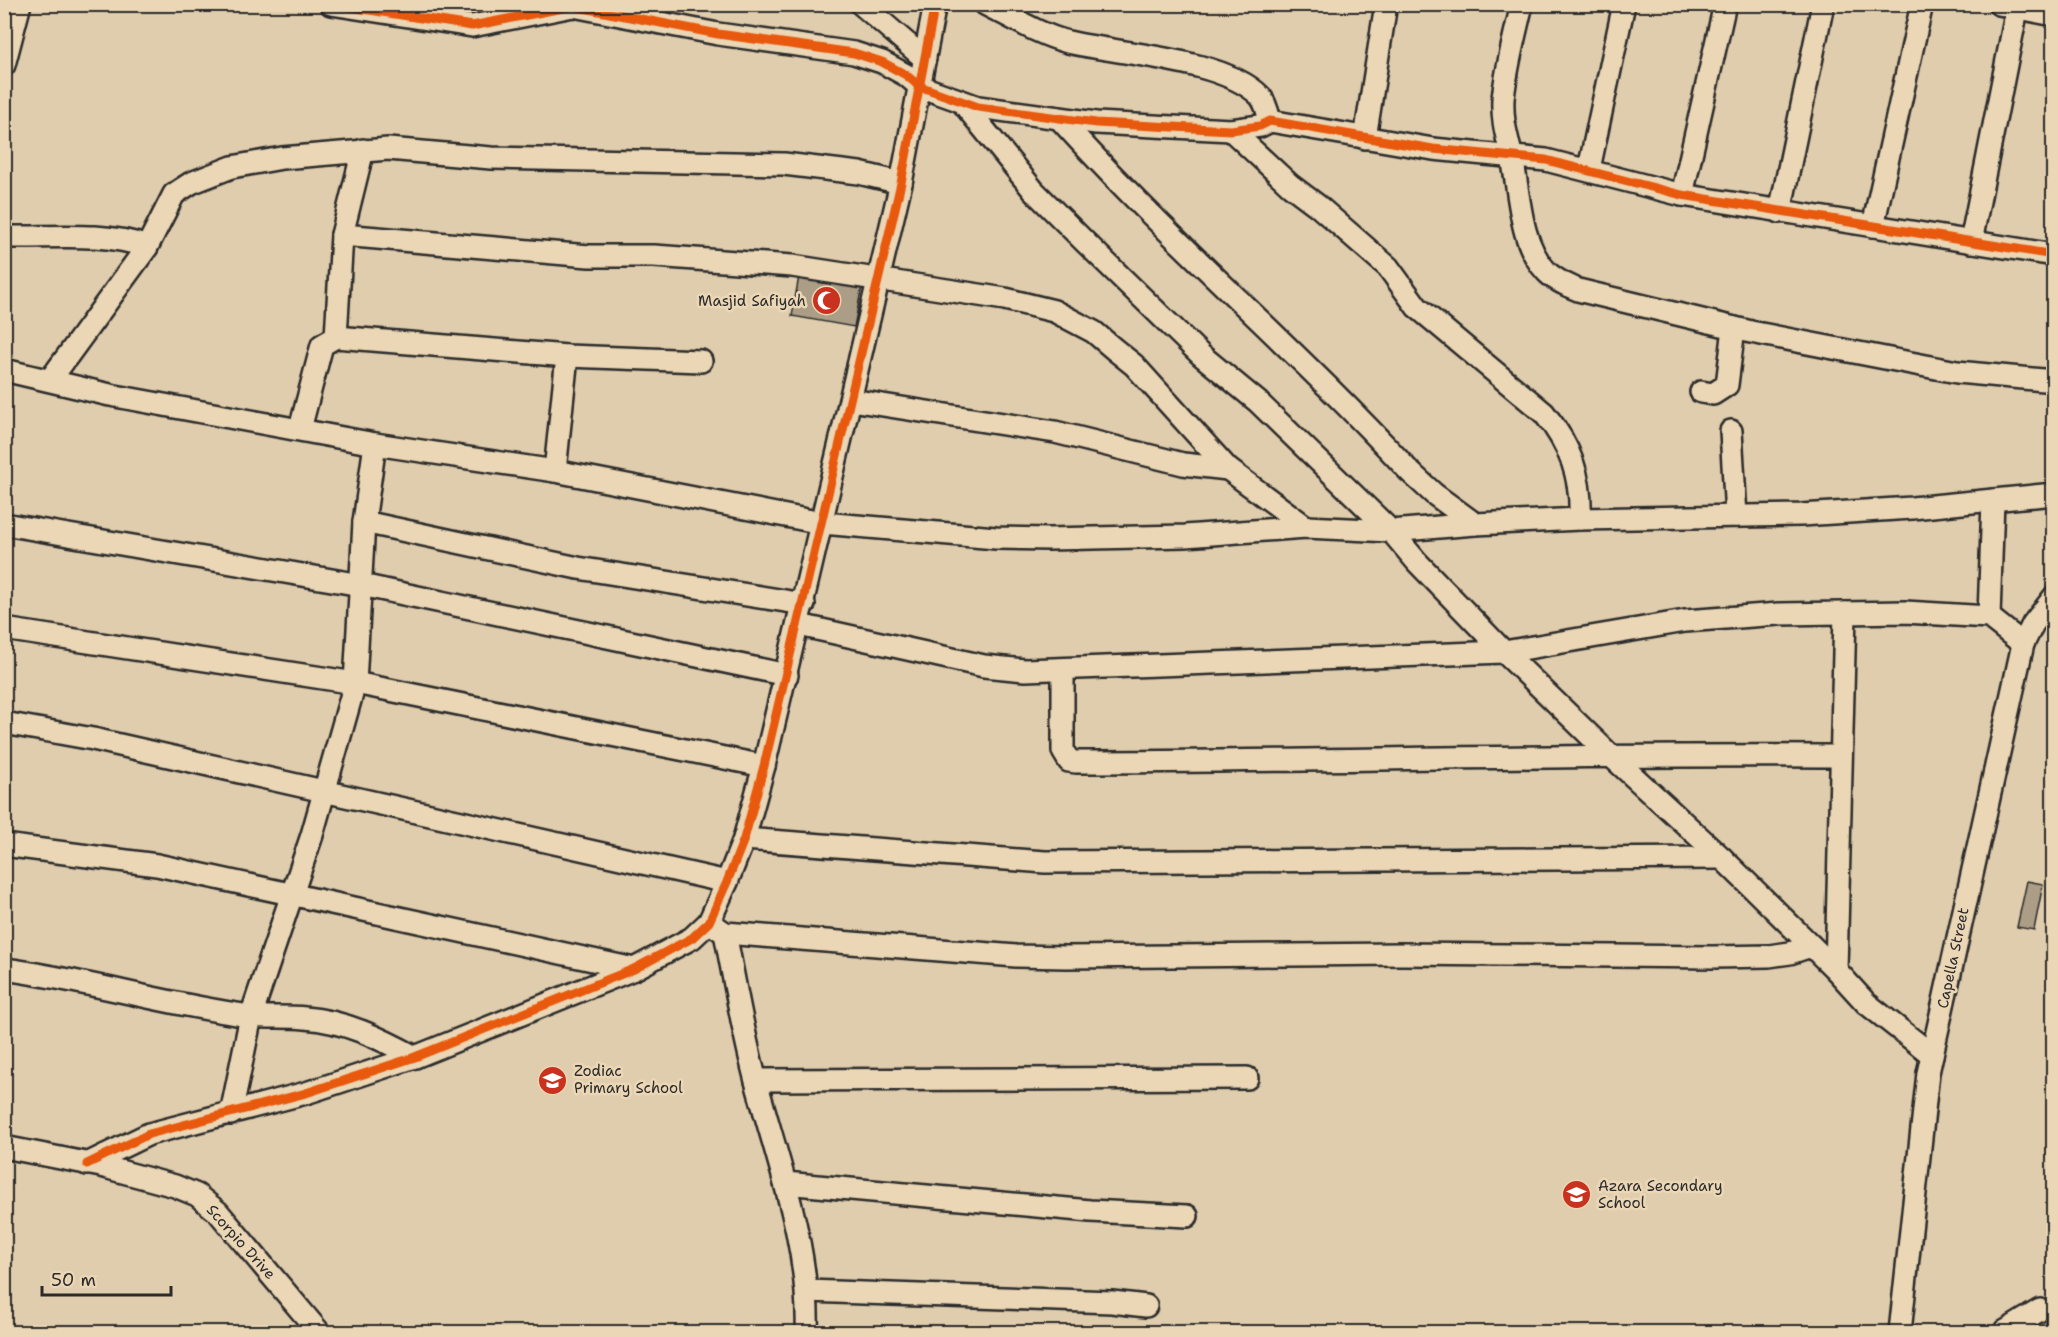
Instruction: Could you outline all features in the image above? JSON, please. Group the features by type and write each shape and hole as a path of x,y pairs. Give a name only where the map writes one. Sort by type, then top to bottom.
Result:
{"street":[{"path":"4,65 20,4"},
{"path":"332,4 472,26 504,12 573,6 602,10 718,34 854,53 882,62 906,75 919,86 978,107 1096,123 1231,129 1260,126 1270,121 1365,138 1546,160 1589,169 1682,195 2054,255"},
{"path":"861,4 925,59"},
{"path":"807,1332 807,1291 785,1183 717,927 727,882 744,839 787,675 901,183 935,4"},
{"path":"985,4 1025,26 1067,41 1210,69 1244,85 1260,96 1270,121"},
{"path":"1365,138 1386,4"},
{"path":"1522,4 1503,99 1504,133 1512,157 1518,199 1529,240 1546,272 1578,290 1734,328 1957,372 2054,381"},
{"path":"1589,169 1624,4"},
{"path":"1682,195 1725,4"},
{"path":"1780,212 1823,4"},
{"path":"1873,226 1922,4"},
{"path":"1971,242 2011,6 2054,15"},
{"path":"961,101 1054,211 1201,356 1258,402 1391,531 1416,562 1504,652 1609,754 1722,858 1836,970 1866,1003 1932,1055"},
{"path":"1059,118 1109,175 1264,322 1409,471 1434,494 1474,524"},
{"path":"1231,129 1290,185 1318,206 1388,267 1417,307 1544,413 1560,433 1576,471 1580,493 1580,519"},
{"path":"50,380 147,247 174,194 191,183 232,167 282,158 388,149 491,158 784,164 859,173 901,183"},
{"path":"336,337 342,235 363,150"},
{"path":"342,235 589,256 654,256 792,266 1015,301 1054,311 1094,332 1134,366 1228,469 1306,527"},
{"path":"4,237 87,238 136,243 147,247"},
{"path":"1701,392 1713,394 1727,385 1734,328"},
{"path":"300,429 322,345 336,337 567,356 701,361"},
{"path":"555,471 567,356"},
{"path":"4,370 110,395 375,444 555,471 822,523 996,538 1185,536 1306,527 1391,531 1580,519 1812,514 2054,494"},
{"path":"851,400 1055,432 1183,464 1228,469"},
{"path":"1731,431 1736,516"},
{"path":"231,1114 251,1016 325,790 355,683 364,522 375,444"},
{"path":"1989,617 1993,500"},
{"path":"364,522 801,614 984,666 1025,670 1504,652 1709,618 1845,613 1949,613 1989,617 2023,644"},
{"path":"4,524 361,585 787,675"},
{"name":"Capella Street","path":"1900,1332 1924,1103 1932,1055 2023,644 2033,624 2054,597"},
{"path":"1836,970 1845,613"},
{"path":"4,629 355,683 764,766"},
{"path":"1063,670 1062,745 1064,755 1069,761 1303,762 1609,754 1841,756"},
{"path":"4,723 93,739 325,790 727,882"},
{"path":"744,839 1045,862 1722,858"},
{"path":"4,844 158,865 634,969"},
{"path":"87,1164 149,1134 231,1114 415,1057 634,969 717,927 1016,956 1066,957 1402,954 1713,957 1769,956 1790,953 1811,946"},
{"path":"4,969 42,974 251,1016 306,1018 356,1028 415,1057"},
{"path":"756,1080 1247,1078"},
{"name":"Scorpio Drive","path":"4,1147 87,1164 175,1186 197,1195 218,1212 318,1332"},
{"path":"785,1183 1090,1211 1187,1216"},
{"path":"807,1291 1101,1302 1146,1306"},
{"path":"2004,1332 2040,1310"}],"building":[{"name":"Masjid Safiyah","path":"799,276 862,286 854,327 792,316"},
{"path":"2027,881 2043,884 2034,930 2017,927"}],"cycle path":[{"path":"331,4 472,26 573,6 718,34 854,53 882,62 906,75 919,86 978,107 1096,123 1231,130 1260,126 1270,121 1433,149 1546,160 1682,195 2054,255"},
{"path":"87,1164 149,1134 306,1093 415,1057 634,969 692,938 709,922 744,839 764,766 901,183 935,4"}],"place":[{"name":"Masjid Safiyah","path":"827,301"},
{"name":"Zodiac Primary School","path":"553,1080"},
{"name":"Azara Secondary School","path":"1577,1195"}]}
